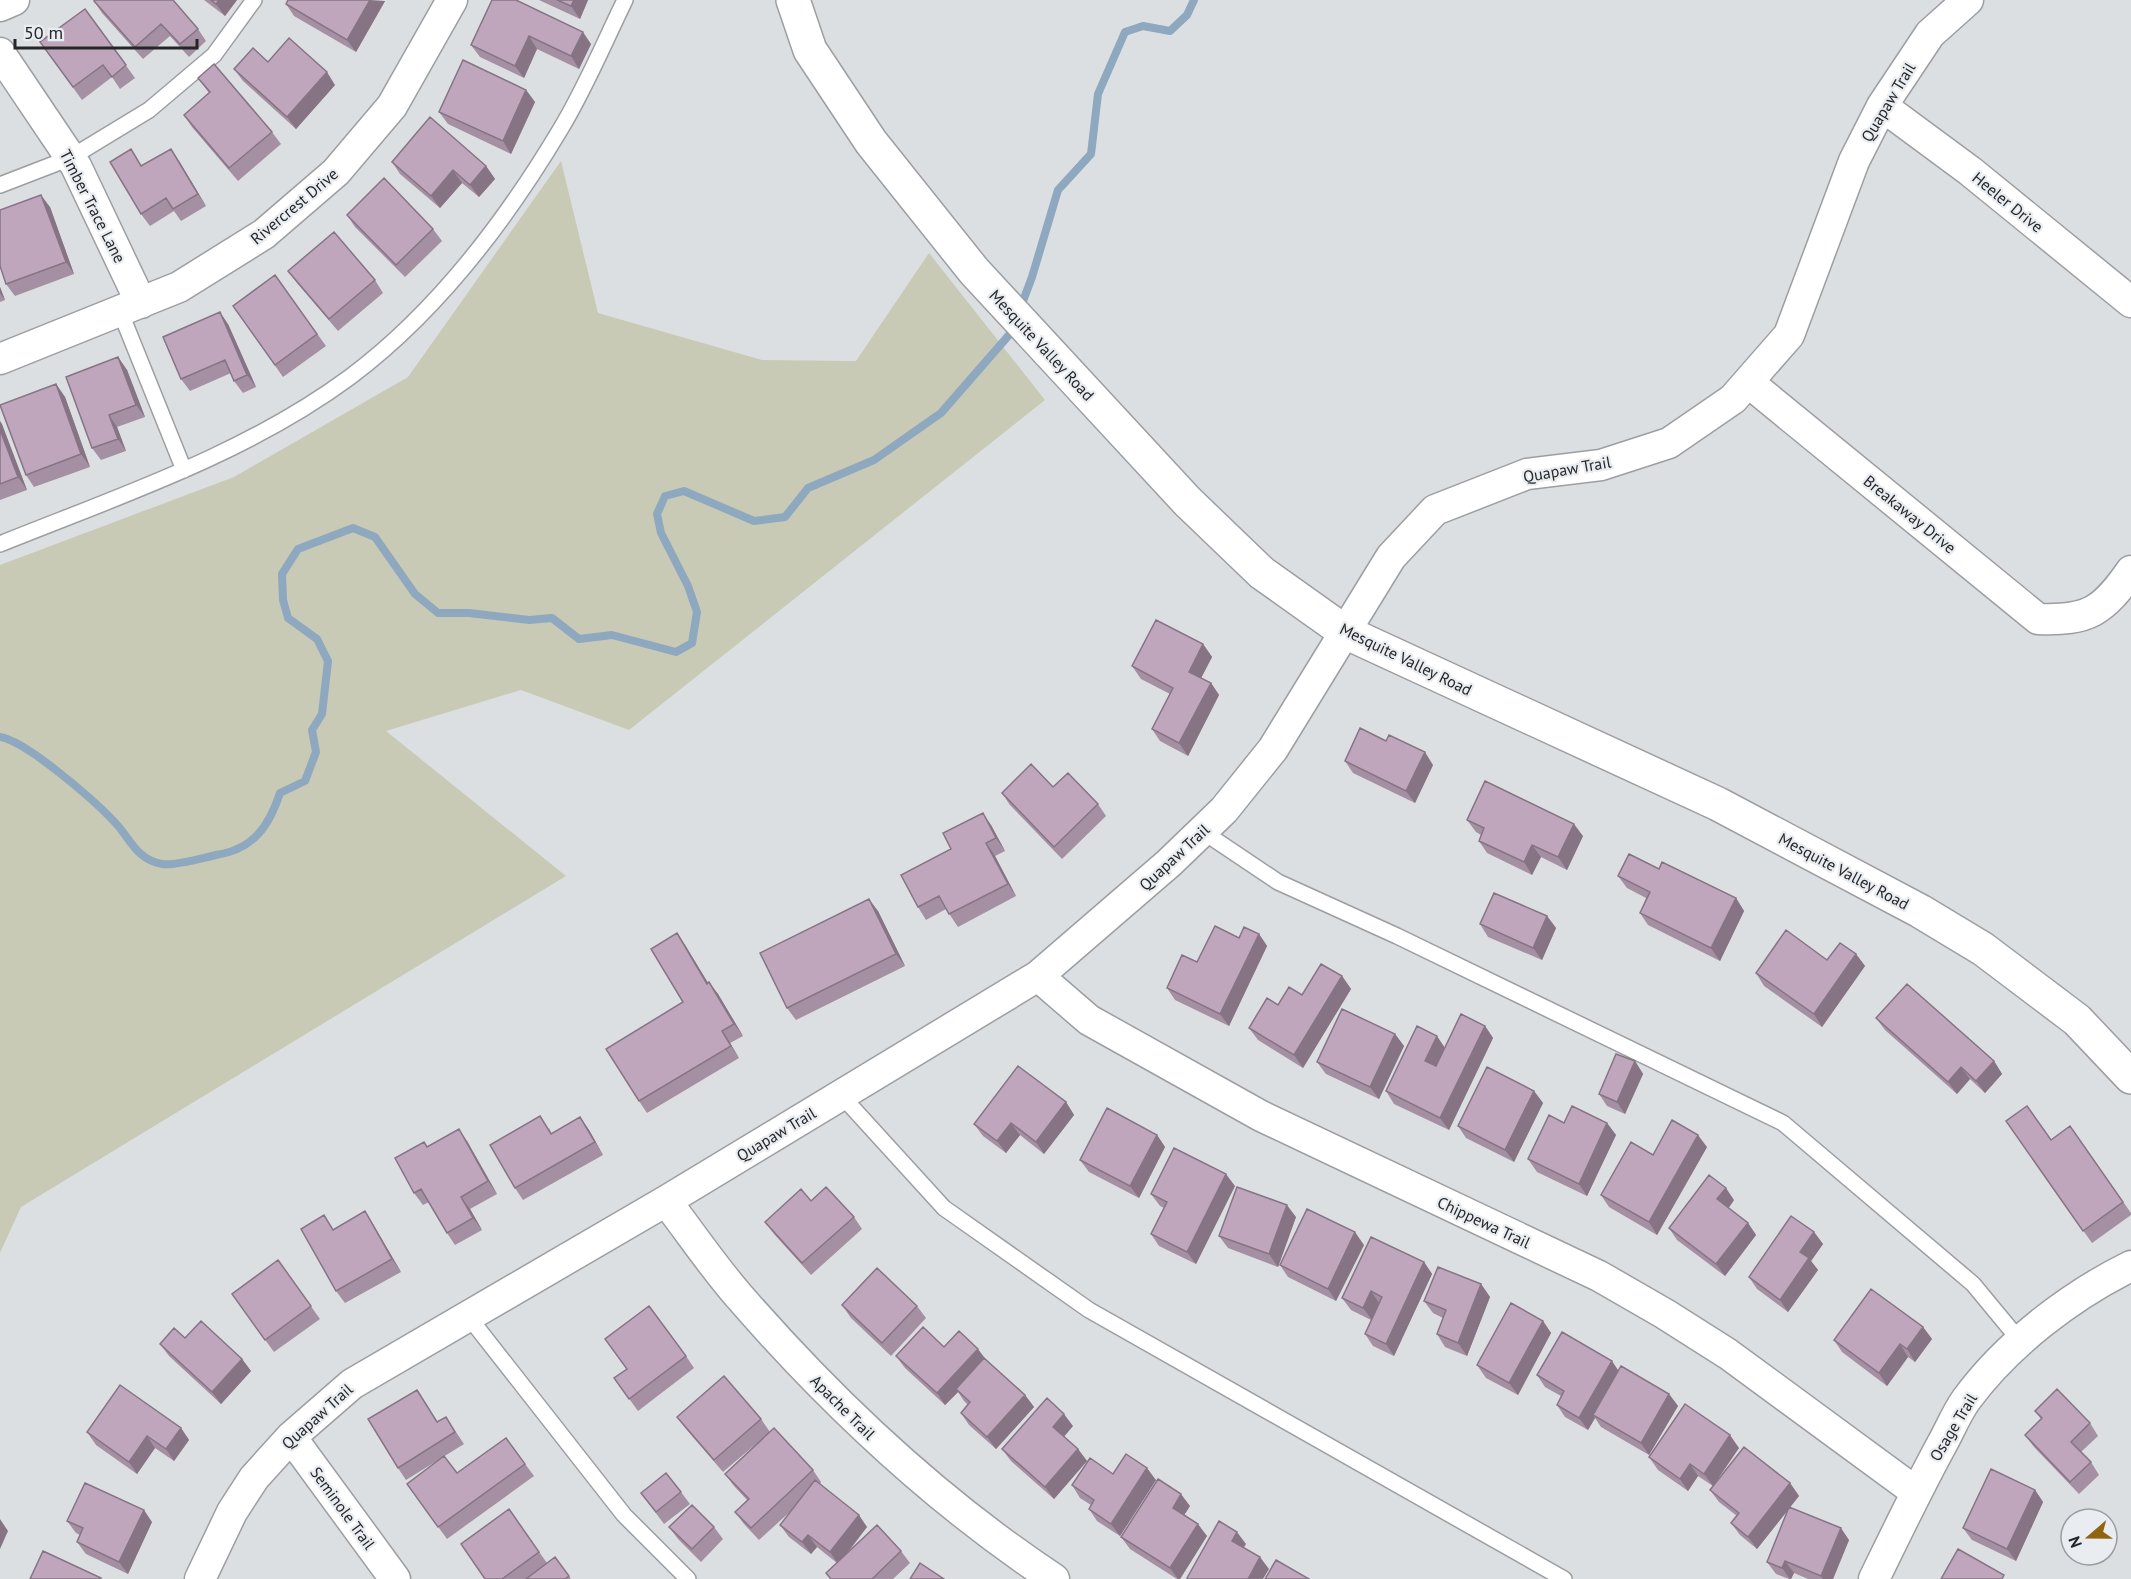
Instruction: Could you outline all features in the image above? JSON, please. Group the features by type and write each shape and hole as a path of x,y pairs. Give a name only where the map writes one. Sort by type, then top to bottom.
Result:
{"street":[{"path":"0,6 15,0"},
{"name":"Rivercrest Drive","path":"0,359 179,287 264,234 336,172 392,106 453,0"},
{"name":"Mesquite Valley Road","path":"793,0 810,50 859,124 974,271 1187,501 1262,573 1345,632 1718,804 1920,911 1983,949 2077,1020 2131,1077"},
{"name":"Quapaw Trail","path":"200,1579 254,1478 291,1437 352,1384 666,1201 1038,976 1091,932 1224,810 1273,749 1391,557 1435,510 1527,474 1601,465 1670,443 1733,399 1789,335 1854,161 1882,106 1930,34 1968,0"},
{"name":"Timber Trace Lane","path":"0,53 70,158 130,307"},
{"name":"Heeler Drive","path":"1882,106 1970,171 2131,302"},
{"name":"Breakaway Drive","path":"1748,382 2038,619 2060,620 2081,616 2110,601 2131,571"},
{"name":"Chippewa Trail","path":"1038,976 1089,1020 1261,1116 1599,1276 1665,1314 1728,1354 1916,1492"},
{"name":"Apache Trail","path":"666,1201 736,1293 805,1369 877,1441 965,1513 1054,1579"},
{"name":"Osage Trail","path":"1874,1579 1916,1492 1965,1401 1995,1366 2021,1342 2077,1298 2131,1266"},
{"name":"Seminole Trail","path":"291,1437 395,1579"}],"lane":[{"path":"0,186 70,158 149,110 214,55 254,0"},
{"path":"0,544 184,470 282,421 351,376 432,305 492,233 561,129 625,0"},
{"path":"130,307 184,470"},
{"path":"1202,831 1278,882 1397,936 1784,1123 1973,1284 2021,1342"},
{"path":"841,1095 944,1208 1089,1310 1564,1579"},
{"path":"468,1316 624,1515 688,1579"}],"green space":[{"path":"561,161 598,313 762,360 856,361 929,253 1045,400 629,730 521,690 386,731 566,876 21,1207 0,1253 0,565 234,477 408,377"}],"building":[{"path":"94,0 173,0 198,29 180,44 161,24 135,47"},
{"path":"288,0 370,0 347,40 286,4"},
{"path":"492,0 516,0 583,32 571,56 529,36 515,66 471,45"},
{"path":"557,0 574,0 571,6"},
{"path":"85,9 126,65 112,77 103,65 73,87 40,42"},
{"path":"289,38 327,72 287,117 234,69 253,48 268,62"},
{"path":"463,60 526,90 503,141 439,112"},
{"path":"214,64 272,132 229,168 184,115 210,92 198,78"},
{"path":"430,117 486,166 470,185 453,170 431,196 392,162"},
{"path":"131,149 141,166 171,149 198,194 173,209 166,198 141,214 110,162"},
{"path":"384,178 433,229 396,265 347,215"},
{"path":"41,195 66,262 6,284 0,266 0,210"},
{"path":"334,232 375,280 329,319 288,271"},
{"path":"275,275 317,334 275,365 233,306"},
{"path":"220,312 247,375 234,381 225,360 181,379 163,337"},
{"path":"118,357 136,405 109,415 118,439 92,448 66,377"},
{"path":"56,384 81,454 26,475 0,405"},
{"path":"0,430 18,477 0,484"},
{"path":"1156,620 1203,644 1189,672 1211,683 1179,743 1152,729 1173,688 1132,666"},
{"path":"1360,728 1386,741 1389,735 1425,752 1406,791 1345,761"},
{"path":"1031,764 1053,787 1068,773 1098,804 1054,847 1002,793"},
{"path":"1485,781 1574,824 1558,857 1532,845 1524,862 1479,841 1484,828 1467,820"},
{"path":"983,813 996,838 986,843 1008,884 949,914 939,896 918,907 901,875 951,849 943,833"},
{"path":"1629,854 1659,869 1662,862 1736,898 1711,948 1640,913 1650,892 1618,876"},
{"path":"1494,893 1547,916 1533,948 1480,924"},
{"path":"869,899 896,954 787,1008 760,953"},
{"path":"1215,926 1239,938 1244,927 1259,934 1220,1014 1167,988 1182,955 1197,962"},
{"path":"1786,930 1827,960 1840,943 1856,954 1814,1014 1756,973"},
{"path":"677,933 734,1024 722,1031 731,1046 639,1101 606,1049 683,1002 651,949"},
{"path":"1321,964 1342,976 1294,1055 1249,1028 1267,998 1278,1005 1289,987 1302,995"},
{"path":"1907,984 1994,1061 1976,1081 1961,1067 1948,1082 1876,1018"},
{"path":"1342,1009 1395,1034 1370,1087 1317,1062"},
{"path":"1461,1014 1485,1026 1440,1118 1386,1091 1417,1026 1437,1036 1425,1061 1436,1066"},
{"path":"1616,1054 1635,1061 1617,1102 1599,1094"},
{"path":"1018,1066 1066,1102 1036,1142 1011,1123 997,1141 974,1124"},
{"path":"1487,1067 1534,1091 1505,1150 1458,1126"},
{"path":"1572,1106 1607,1123 1579,1184 1528,1159 1549,1115 1564,1123"},
{"path":"2027,1106 2051,1140 2070,1126 2123,1202 2083,1231 2006,1121"},
{"path":"1107,1108 1157,1135 1130,1186 1080,1160"},
{"path":"540,1116 551,1134 580,1117 595,1142 515,1188 490,1145"},
{"path":"1672,1120 1698,1135 1649,1222 1601,1195 1631,1142 1653,1155"},
{"path":"459,1129 488,1181 461,1197 473,1218 447,1233 421,1189 414,1193 395,1158 424,1142 427,1147"},
{"path":"1174,1148 1226,1174 1187,1252 1151,1234 1167,1202 1151,1194"},
{"path":"1709,1175 1726,1188 1717,1199 1748,1223 1716,1264 1669,1228"},
{"path":"826,1187 854,1217 802,1263 765,1222 801,1189 811,1201"},
{"path":"1237,1187 1287,1205 1269,1254 1219,1236"},
{"path":"1307,1209 1355,1232 1328,1289 1280,1265"},
{"path":"365,1211 392,1259 336,1291 301,1229 324,1215 333,1230"},
{"path":"1791,1216 1814,1232 1800,1252 1809,1258 1780,1300 1749,1277"},
{"path":"1371,1237 1424,1262 1386,1344 1365,1334 1382,1297 1371,1291 1363,1308 1342,1298"},
{"path":"278,1260 311,1306 265,1340 232,1294"},
{"path":"1438,1267 1481,1284 1458,1343 1437,1334 1446,1310 1424,1301"},
{"path":"877,1268 917,1306 882,1343 842,1305"},
{"path":"1871,1289 1923,1327 1907,1349 1900,1344 1879,1373 1834,1340"},
{"path":"1511,1303 1543,1321 1509,1383 1477,1365"},
{"path":"649,1306 686,1356 629,1399 614,1378 627,1369 605,1339"},
{"path":"201,1321 242,1359 212,1392 160,1344 174,1328 185,1338"},
{"path":"923,1327 944,1347 959,1331 978,1349 937,1393 896,1356"},
{"path":"1562,1332 1612,1361 1579,1418 1557,1405 1564,1391 1537,1375"},
{"path":"984,1358 1025,1395 987,1437 961,1413 970,1402 956,1389"},
{"path":"1621,1366 1669,1394 1641,1443 1593,1415"},
{"path":"724,1376 761,1419 714,1460 677,1417"},
{"path":"120,1385 181,1428 166,1449 147,1436 129,1462 87,1432"},
{"path":"2057,1389 2090,1423 2071,1442 2091,1462 2070,1482 2025,1435 2042,1418 2035,1411"},
{"path":"417,1390 437,1422 446,1417 455,1432 398,1468 368,1419"},
{"path":"1047,1398 1064,1414 1053,1427 1078,1449 1045,1487 1002,1449"},
{"path":"1685,1404 1730,1435 1704,1474 1690,1464 1680,1479 1649,1457"},
{"path":"774,1428 813,1470 751,1528 735,1512 749,1499 725,1474"},
{"path":"506,1438 525,1464 438,1527 407,1484 444,1456 457,1473"},
{"path":"1744,1447 1790,1483 1748,1537 1731,1523 1739,1513 1710,1490"},
{"path":"1126,1454 1147,1468 1111,1524 1089,1509 1094,1500 1072,1485 1090,1458 1113,1474"},
{"path":"1991,1469 2035,1490 2007,1549 1963,1528"},
{"path":"666,1473 681,1492 656,1512 641,1493"},
{"path":"1158,1479 1181,1494 1173,1508 1198,1524 1170,1568 1121,1537"},
{"path":"815,1480 859,1515 830,1552 808,1535 802,1542 780,1525"},
{"path":"85,1483 144,1510 119,1562 77,1542 83,1528 67,1521"},
{"path":"692,1505 714,1527 692,1549 669,1527"},
{"path":"1789,1507 1841,1528 1821,1576 1785,1561 1782,1568 1767,1562"},
{"path":"509,1509 539,1552 502,1579 485,1579 461,1544"},
{"path":"1219,1521 1237,1532 1232,1541 1260,1557 1248,1579 1188,1579 1187,1578"},
{"path":"877,1525 901,1551 872,1579 831,1579 826,1573"},
{"path":"1958,1549 2004,1575 2002,1579 1941,1579"},
{"path":"43,1551 101,1578 30,1579"},
{"path":"555,1557 569,1576 565,1579 526,1579"},
{"path":"1276,1560 1309,1579 1265,1579"},
{"path":"920,1563 944,1579 910,1579"}],"waterway":[{"path":"1020,309 1058,190 1091,154 1098,94 1125,32 1143,26 1170,31 1187,15 1194,0"},
{"path":"0,737 12,741 45,761 62,775 110,817 132,845 147,859 162,864 181,863 229,852 250,841 265,826 280,793 305,781 316,752 312,730 322,714 328,661 317,639 288,618 283,600 282,574 298,549 353,528 375,537 415,594 438,613 469,613 529,620 552,618 579,639 612,635 676,652 692,643 697,612 688,586 661,533 657,514 665,496 684,491 754,521 785,517 808,488 874,460 941,413 1009,335 1013,326"}]}
